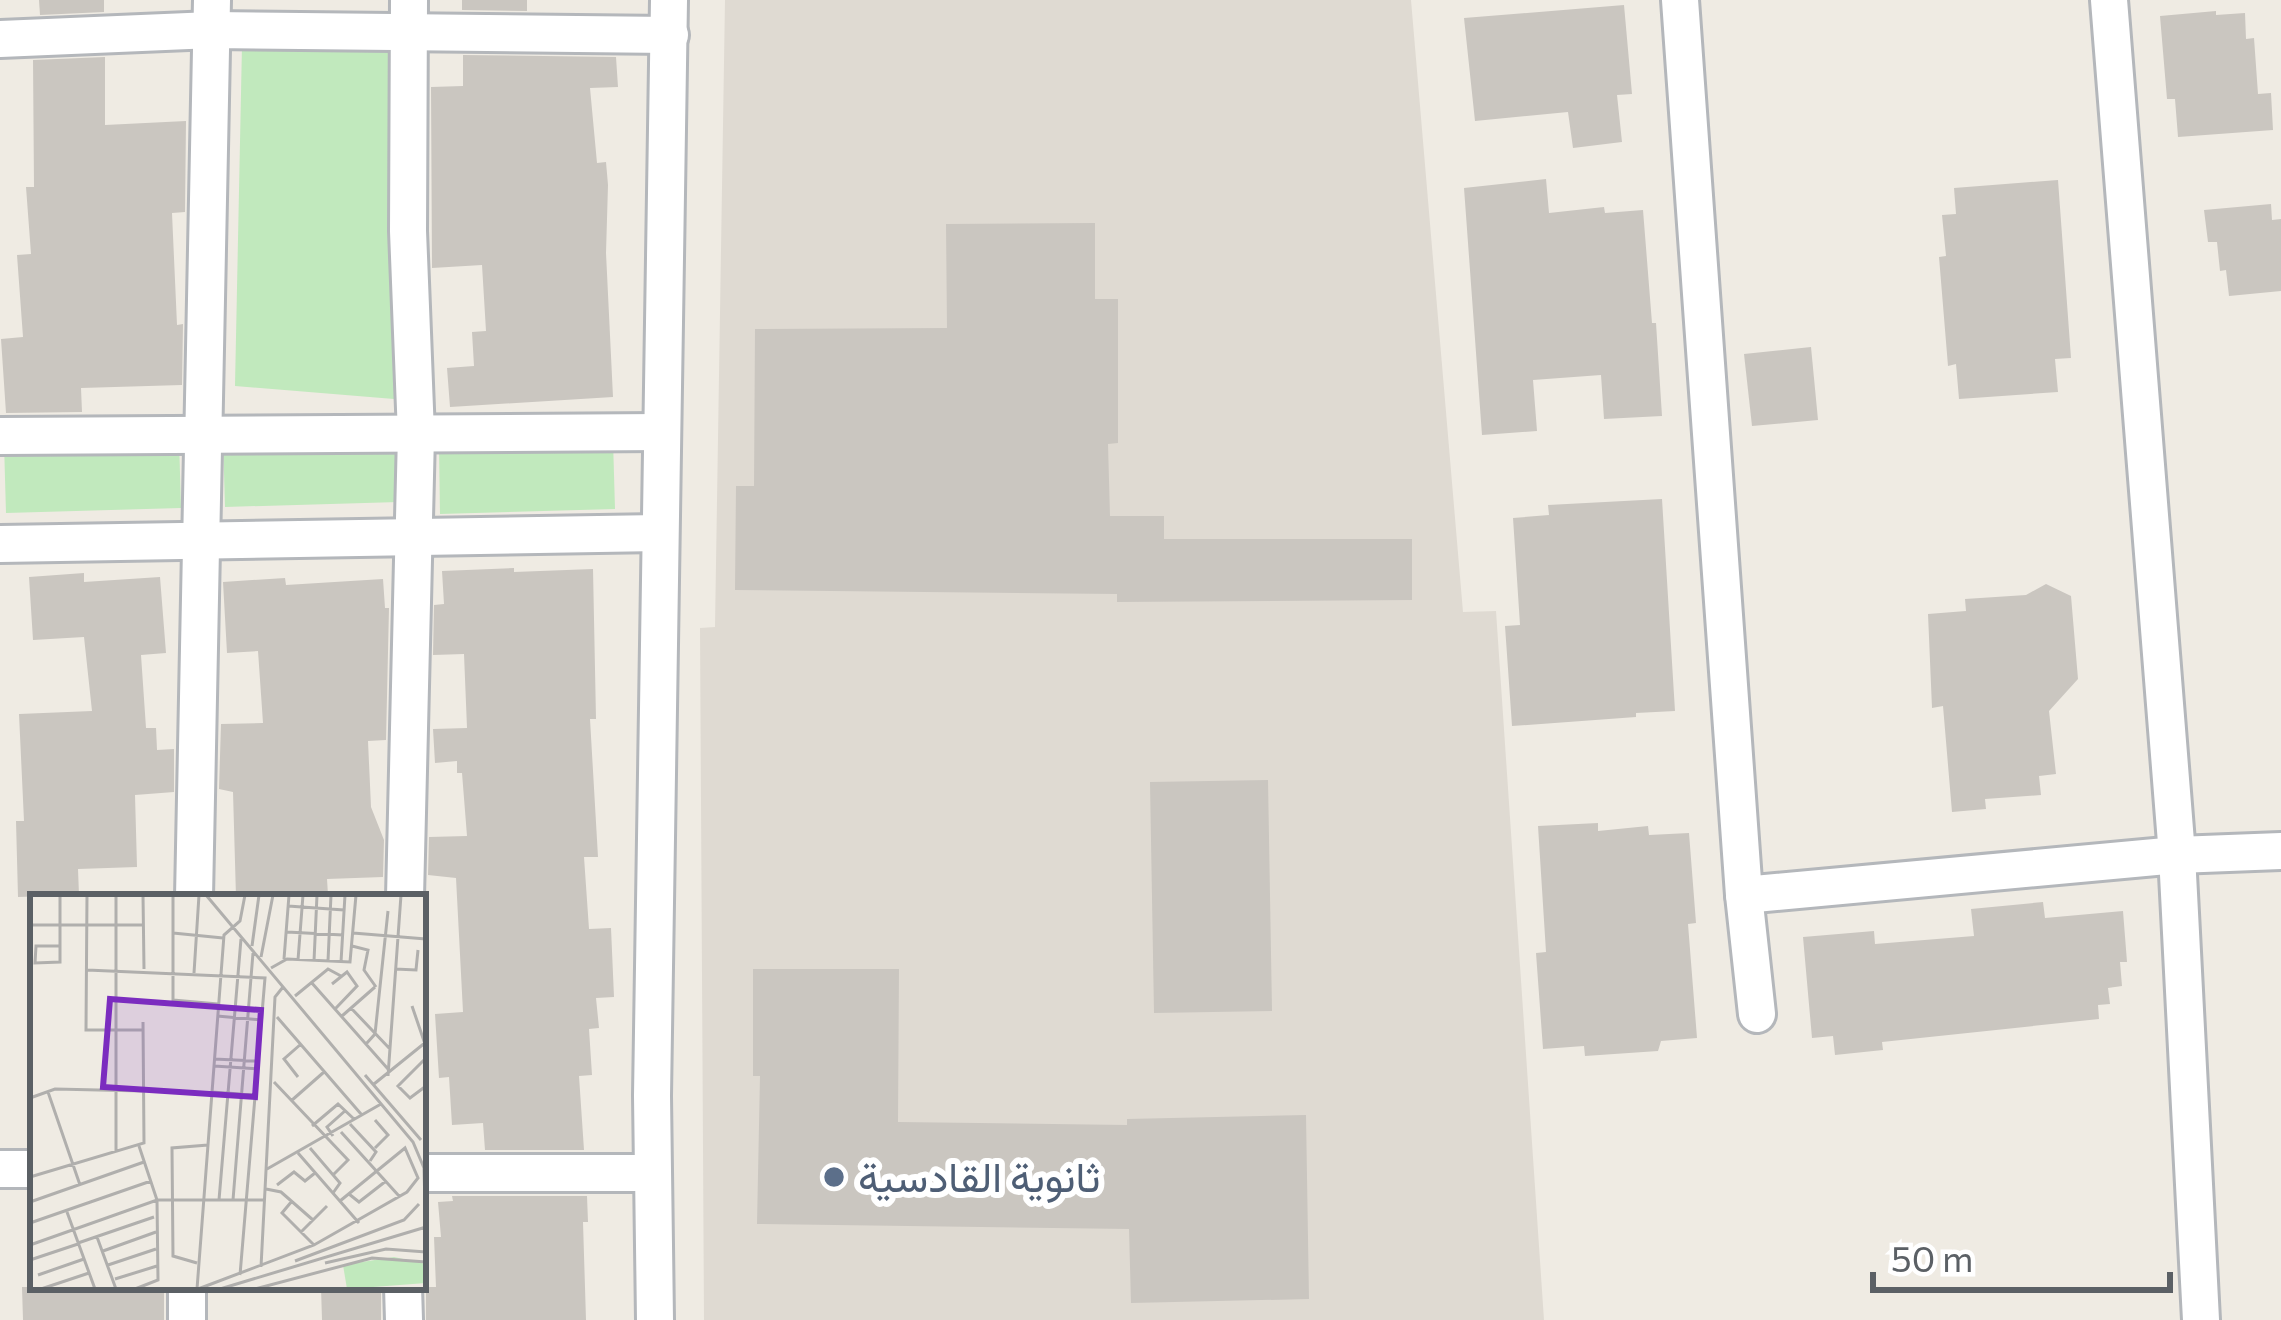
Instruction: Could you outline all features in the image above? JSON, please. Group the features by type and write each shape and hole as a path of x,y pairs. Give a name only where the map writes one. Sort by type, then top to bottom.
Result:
{"street":[{"path":"1679,0 1744,895 1757,1014"},
{"path":"2110,0 2177,855 2200,1320"},
{"path":"194,894 212,15"},
{"path":"0,39 212,15 670,18 651,1173 655,1320"},
{"path":"405,894 416,434 408,231 408,17"},
{"path":"0,436 662,433"},
{"path":"0,544 659,533"},
{"path":"1744,895 2177,855 2281,851"},
{"path":"426,1173 651,1173"},
{"path":"403,1290 404,1320"}],"shaded area":[{"path":"725,0 1411,0 1463,612 1496,611 1544,1320 704,1320 700,628 715,627"}],"green space":[{"path":"397,42 394,399 235,386 242,45"},
{"path":"397,434 399,502 225,507 223,438"},
{"path":"179,439 181,508 6,513 4,443"},
{"path":"613,440 615,509 440,514 439,445"}],"building":[{"path":"39,0 104,0 104,12 40,15"},
{"path":"462,0 527,0 527,11 462,10"},
{"path":"1624,5 1632,94 1617,95 1622,142 1573,148 1568,112 1475,121 1464,18"},
{"path":"2216,11 2216,15 2245,13 2246,39 2254,38 2258,94 2271,93 2273,130 2178,137 2175,99 2167,99 2160,16"},
{"path":"463,55 616,57 618,87 590,88 597,163 606,162 608,185 606,253 613,397 450,407 447,368 474,366 472,332 486,331 482,265 432,268 431,87 463,86"},
{"path":"105,57 105,125 186,121 185,212 172,213 177,325 183,324 182,385 81,388 82,412 6,413 1,339 23,337 17,255 31,254 26,187 34,187 33,60"},
{"path":"1546,179 1549,213 1604,207 1605,213 1643,210 1662,416 1604,419 1601,375 1533,380 1537,431 1482,435 1464,188"},
{"path":"2058,180 2071,358 2055,359 2058,392 1959,399 1956,364 1948,366 1939,257 1946,256 1942,215 1956,214 1954,188"},
{"path":"2271,204 2272,220 2281,219 2281,291 2229,296 2217,242 2208,242 2204,210"},
{"path":"1095,223 1095,299 1118,299 1118,443 1108,444 1110,516 1164,516 1164,539 1412,539 1412,600 1117,602 1117,594 735,590 736,486 754,486 755,329 947,328 946,224"},
{"path":"1811,347 1818,420 1752,426 1744,354"},
{"path":"1662,499 1675,711 1512,726 1505,626 1520,625 1513,518 1549,515 1548,505"},
{"path":"514,568 514,572 593,569 596,719 590,719 598,857 584,857 589,929 611,928 614,997 596,998 599,1028 589,1029 592,1075 579,1076 584,1150 485,1150 483,1123 452,1125 449,1077 439,1078 435,1014 463,1012 456,878 428,875 429,837 467,836 462,773 457,773 457,761 435,763 433,729 467,728 464,654 433,655 434,605 444,604 442,571"},
{"path":"84,573 84,582 160,577 166,653 141,655 146,728 156,728 157,750 174,749 174,792 135,795 137,867 78,869 79,894 18,897 16,821 24,821 19,714 92,711 84,637 33,640 29,577"},
{"path":"285,578 286,585 383,579 385,608 389,608 386,740 368,741 371,807 384,840 383,877 327,879 328,894 236,894 233,792 219,789 221,724 263,723 258,651 227,653 223,582"},
{"path":"2046,584 2071,596 2078,679 2049,711 2056,774 2039,776 2041,795 1985,799 1986,809 1952,812 1943,706 1932,708 1928,614 1966,611 1965,599 2026,595"},
{"path":"1268,780 1272,1011 1154,1013 1150,782"},
{"path":"1598,823 1598,831 1648,826 1649,835 1689,833 1696,923 1688,924 1697,1038 1661,1041 1658,1051 1585,1056 1584,1046 1543,1049 1536,953 1546,952 1538,826"},
{"path":"2043,902 2045,918 2123,911 2127,962 2120,962 2122,986 2108,988 2110,1004 2098,1005 2099,1019 1882,1042 1883,1050 1835,1055 1833,1036 1812,1038 1803,937 1874,931 1875,944 1974,936 1971,909"},
{"path":"753,969 899,969 898,1122 1127,1125 1127,1119 1306,1115 1309,1299 1131,1303 1129,1229 757,1224 760,1076 753,1076"},
{"path":"452,1196 587,1196 588,1222 583,1222 586,1320 426,1320 426,1287 436,1287 434,1237 441,1237 438,1202 453,1201"},
{"path":"22,1287 164,1290 164,1320 23,1320"},
{"path":"321,1290 381,1290 381,1320 322,1320"}],"place":[{"name":"ثانوية القادسية","path":"834,1177"}]}
